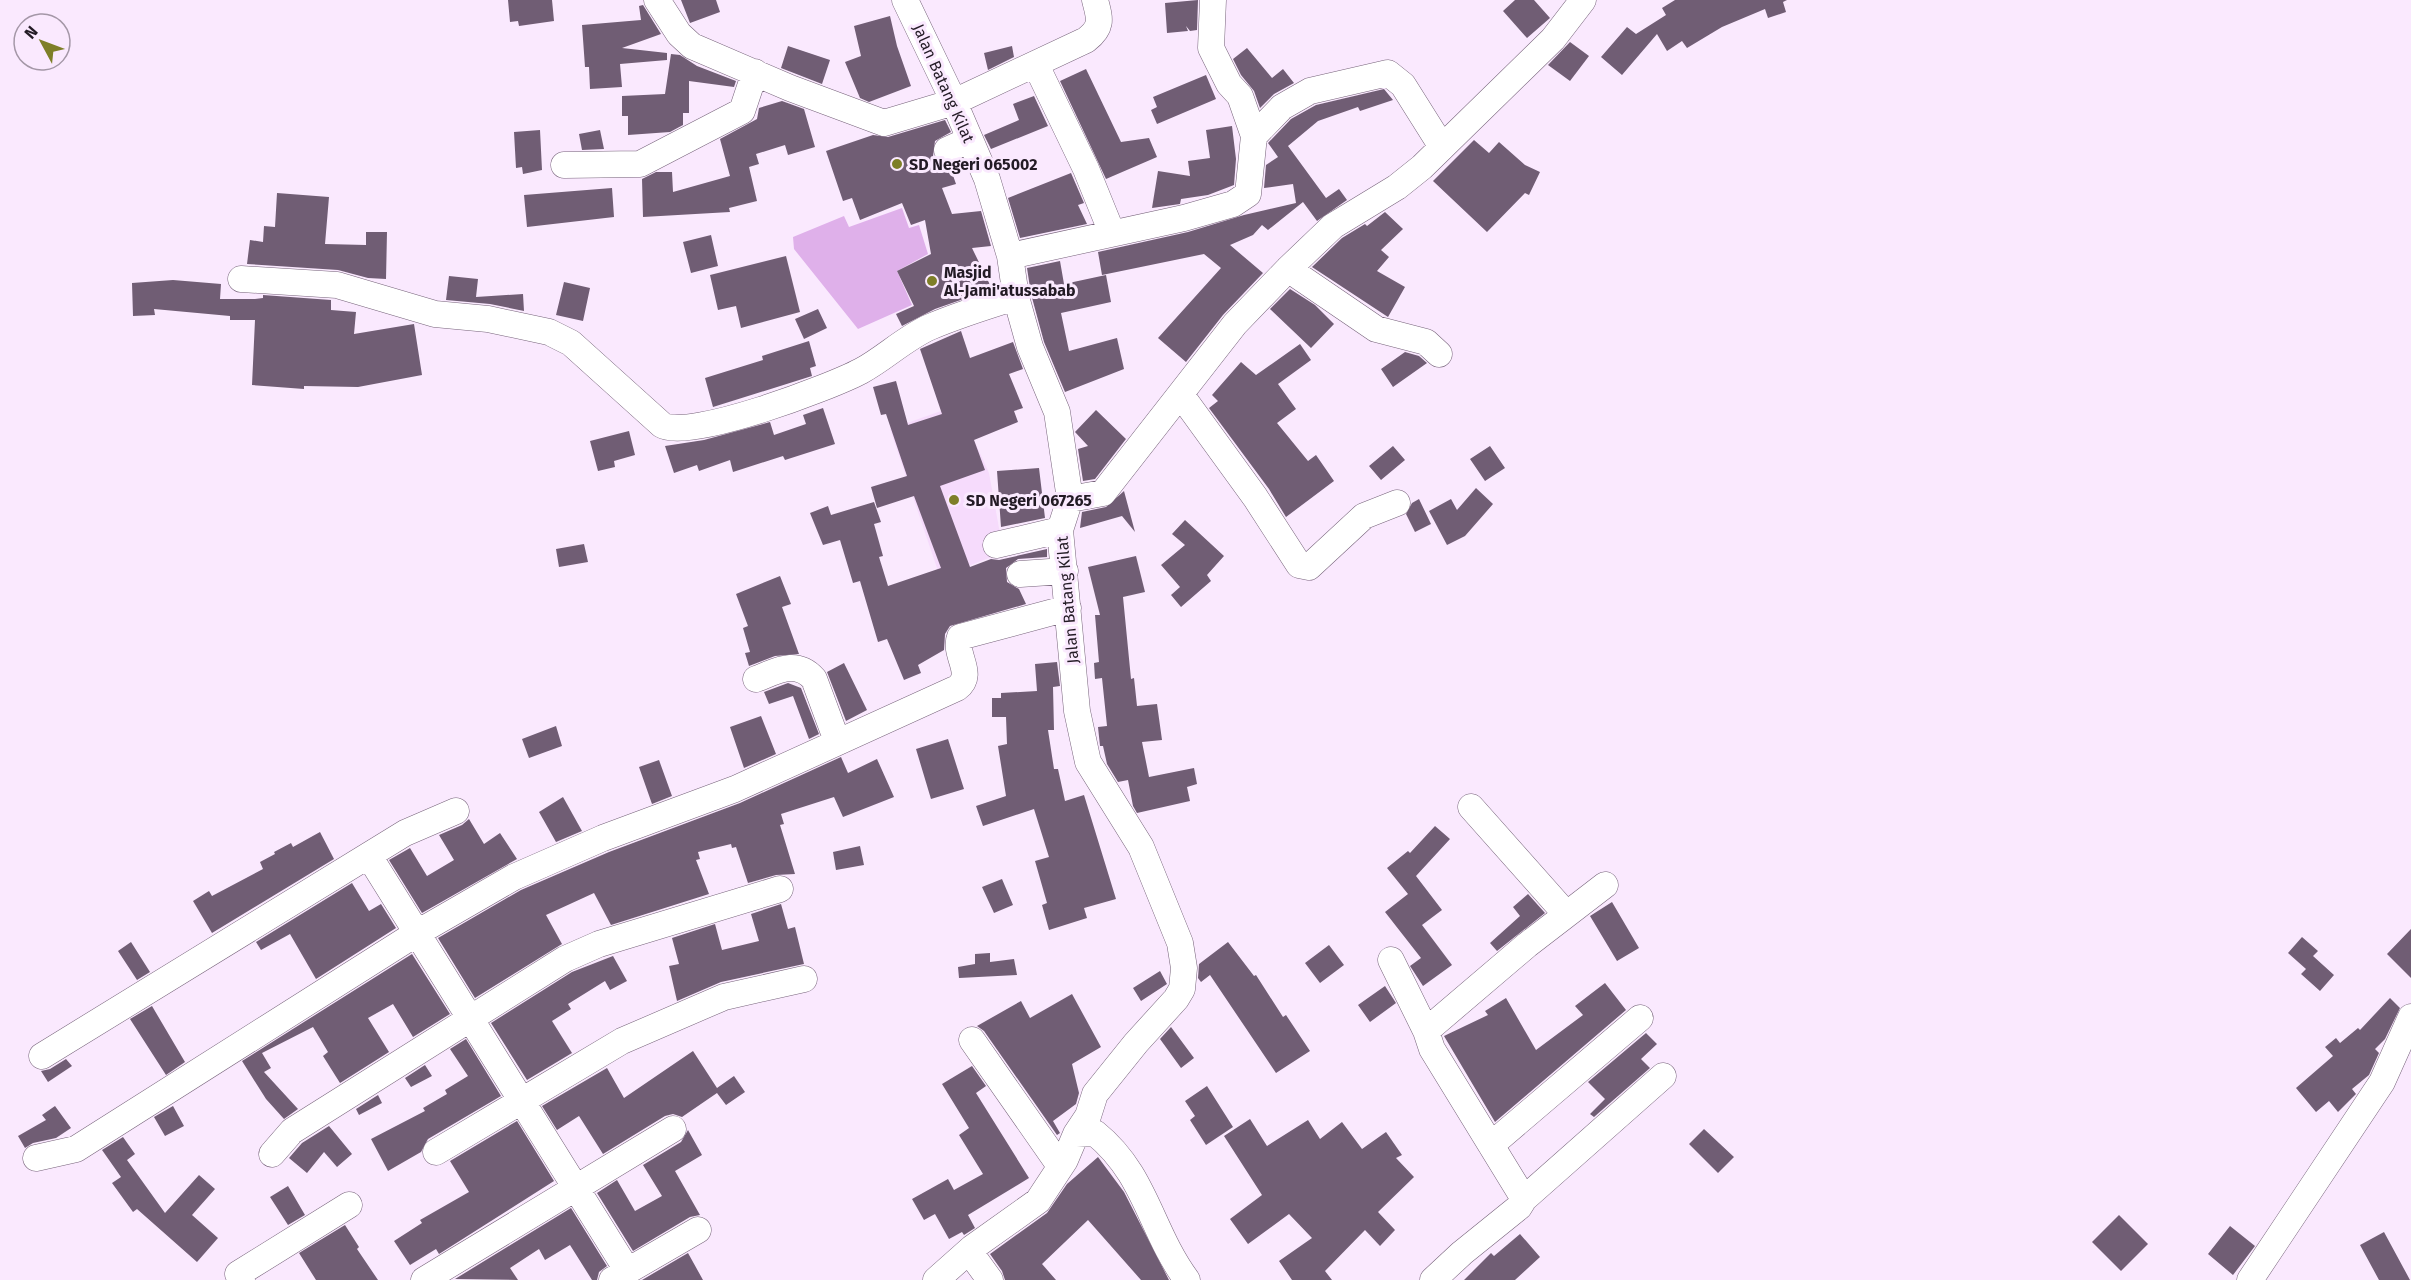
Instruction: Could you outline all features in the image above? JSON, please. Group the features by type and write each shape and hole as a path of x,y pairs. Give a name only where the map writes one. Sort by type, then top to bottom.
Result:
{"street":[{"path":"657,0 679,34 692,46 884,123 954,102 1086,40 1098,32 1101,23 1095,0"},
{"name":"Jalan Batang Kilat","path":"905,0 954,102 958,145 987,179 1010,256 1016,297 1030,346 1057,412 1070,499 1060,530 1077,711 1088,762 1141,847 1180,943 1184,968 1182,988 1176,999 1110,1073 1095,1094 1088,1116 1038,1201 972,1248 936,1280"},
{"path":"1010,256 1184,218 1242,200 1251,186 1254,136 1240,96 1229,84 1211,48 1213,0"},
{"path":"1070,499 1103,493 1235,324 1288,269 1333,226 1397,187 1442,147 1553,39 1585,1"},
{"path":"1036,65 1086,169 1112,233"},
{"path":"564,165 640,164 671,150 702,130 742,111 755,72"},
{"path":"1254,136 1282,107 1310,91 1388,73 1402,85 1442,147"},
{"path":"1288,269 1376,329 1426,342 1439,354"},
{"path":"241,279 337,285 435,314 488,319 554,334 571,343 662,425 676,429 707,424 778,404 862,371 929,328 1016,297"},
{"path":"1181,395 1303,567 1309,567 1365,516 1397,503"},
{"path":"996,545 1060,530"},
{"path":"1020,574 1065,571"},
{"path":"36,1158 76,1149 417,933 514,876 603,838 735,789 963,683 966,676 957,644 960,637 1068,608"},
{"path":"756,679 788,667 808,672 814,679 837,741"},
{"path":"1472,807 1566,914"},
{"path":"42,1056 405,832 456,811"},
{"path":"369,856 576,1188 620,1275 698,1230"},
{"path":"1426,1031 1566,914 1605,885"},
{"path":"272,1154 292,1131 565,959 599,944 780,889"},
{"path":"1391,960 1426,1031 1432,1049 1524,1199"},
{"path":"436,1152 622,1041 724,997 804,979"},
{"path":"2250,1280 2382,1082 2411,1017"},
{"path":"1491,1145 1640,1018"},
{"path":"972,1040 1060,1167"},
{"path":"1433,1280 1462,1253 1519,1207 1524,1199 1664,1077"},
{"path":"424,1280 673,1129"},
{"path":"1076,1134 1095,1133 1112,1147 1130,1169 1174,1263 1187,1280"},
{"path":"242,1280 238,1274 349,1204"},
{"path":"972,1248 974,1258 990,1280"}],"shaded area":[{"path":"902,208 909,228 919,225 928,254 897,271 912,305 858,329 794,249 793,237 844,216 849,227"},
{"name":"SD Negeri 067265","path":"958,405 989,473 999,528 1007,551 940,577 890,429"}],"building":[{"path":"508,0 552,0 554,21 519,26 518,21 510,22"},
{"path":"681,0 716,0 720,12 690,23"},
{"path":"1198,0 1197,30 1190,31 1186,26 1188,31 1167,33 1165,3"},
{"path":"1515,0 1534,0 1550,18 1527,38 1503,11"},
{"path":"1675,0 1787,0 1783,2 1786,12 1768,18 1765,9 1722,27 1687,48 1682,41 1667,51 1657,34 1622,75 1601,57 1627,27 1636,34 1666,15 1662,8"},
{"path":"643,5 661,34 622,48 667,53 667,60 620,64 622,87 590,89 589,67 585,67 582,25 641,20 639,6"},
{"path":"890,16 897,46 911,86 869,102 860,98 845,62 861,56 854,26"},
{"path":"1570,42 1589,56 1570,81 1548,65"},
{"path":"788,46 830,60 822,84 781,68"},
{"path":"1012,46 1014,57 988,70 984,53"},
{"path":"1247,48 1272,78 1283,69 1294,83 1274,94 1260,108 1254,91 1241,75 1233,59"},
{"path":"671,54 680,55 697,66 736,81 734,87 689,81 689,113 683,113 683,125 670,132 628,135 628,116 622,116 622,96 665,94"},
{"path":"1086,69 1121,142 1149,138 1157,157 1106,179 1060,81"},
{"path":"1206,75 1216,99 1157,124 1151,110 1157,107 1153,97"},
{"path":"1384,89 1393,100 1360,111 1358,107 1318,121 1288,146 1326,198 1339,189 1347,200 1317,221 1303,202 1268,230 1262,225 1253,235 1230,245 1263,273 1223,315 1186,362 1158,338 1221,268 1204,254 1102,275 1098,252 1188,232 1244,215 1296,203 1293,184 1264,188 1266,165 1278,157 1268,143 1291,119 1316,105"},
{"path":"1034,96 1048,126 991,149 984,135 1019,120 1013,104"},
{"path":"782,101 804,109 815,147 788,155 785,145 756,154 759,164 749,167 757,201 729,208 730,212 643,217 642,179 656,172 672,172 673,192 730,176 720,139 757,119 759,108"},
{"path":"945,120 951,132 935,141 933,156 939,162 949,164 956,184 942,188 952,214 981,211 991,246 972,248 992,289 935,309 902,326 896,314 914,306 897,271 931,254 925,220 911,225 902,203 860,220 852,198 843,201 826,151 873,135 888,137"},
{"path":"1232,126 1236,159 1234,185 1208,195 1181,199 1180,204 1152,208 1158,171 1190,176 1188,161 1210,158 1206,130"},
{"path":"540,130 542,170 523,174 522,167 516,168 514,132"},
{"path":"600,130 604,149 582,150 579,134"},
{"path":"1474,140 1489,153 1499,142 1525,165 1540,172 1529,195 1525,193 1487,232 1433,181"},
{"path":"1071,173 1084,203 1078,205 1087,224 1020,238 1008,198"},
{"path":"612,188 614,217 527,227 524,195"},
{"path":"277,193 329,197 325,244 366,245 366,232 387,232 386,279 368,278 338,270 247,264 250,240 263,242 264,226 275,227"},
{"path":"1385,212 1403,229 1381,250 1389,257 1377,271 1405,287 1388,317 1312,267 1342,238 1365,224 1367,226"},
{"path":"711,235 718,266 691,273 683,242"},
{"path":"786,256 800,312 741,328 736,306 718,310 710,275"},
{"path":"1060,261 1064,284 1106,275 1111,302 1061,313 1069,351 1117,338 1124,369 1065,392 1044,342 1031,294 1027,268"},
{"path":"449,276 478,279 476,297 523,294 524,311 490,304 446,300"},
{"path":"173,280 221,284 220,299 255,299 263,298 263,295 331,300 331,310 356,312 354,334 414,324 422,375 358,387 304,386 304,389 252,385 255,320 230,320 230,316 154,309 155,315 133,316 132,283"},
{"path":"564,282 590,288 583,321 556,315"},
{"path":"1290,289 1315,305 1334,324 1311,348 1270,309"},
{"path":"818,309 827,328 804,339 795,319"},
{"path":"961,331 970,358 1013,342 1023,369 1009,374 1023,408 1014,411 1018,422 974,440 985,470 940,486 970,567 991,559 999,560 1047,549 1047,557 1018,559 1006,568 1007,582 1019,589 1026,604 950,626 945,634 944,650 918,665 921,673 904,680 887,639 878,642 860,581 853,583 840,540 823,545 810,513 828,506 831,515 874,502 881,522 874,524 883,556 879,557 888,586 941,568 914,496 877,508 871,487 907,476 886,414 881,415 873,387 896,381 908,425 942,414 920,349"},
{"path":"809,341 816,366 810,368 812,376 713,407 705,378 763,360 762,356"},
{"path":"1300,344 1311,360 1278,384 1296,409 1277,423 1308,461 1316,455 1334,481 1286,517 1269,489 1209,408 1218,401 1212,395 1241,362 1256,375"},
{"path":"1405,352 1419,356 1427,363 1393,387 1381,369"},
{"path":"823,408 835,444 785,460 783,456 733,472 730,460 699,471 697,465 674,473 665,446 704,440 770,422 774,435 806,424 803,415"},
{"path":"1096,410 1126,439 1095,479 1083,481 1078,449 1088,446 1075,432"},
{"path":"629,431 635,455 614,461 615,467 598,471 590,441"},
{"path":"1393,446 1405,460 1381,480 1369,466"},
{"path":"1490,446 1505,468 1485,481 1470,459"},
{"path":"1039,468 1045,518 1001,527 997,471"},
{"path":"1476,488 1493,504 1465,536 1447,545 1429,511 1451,499 1457,510"},
{"path":"1124,491 1135,532 1122,516 1080,528 1082,512 1106,507"},
{"path":"1419,499 1431,524 1415,532 1406,514 1412,503"},
{"path":"1185,520 1224,556 1207,575 1211,581 1181,607 1171,595 1180,587 1161,565 1185,545 1172,534"},
{"path":"584,544 588,562 559,567 556,549"},
{"path":"1136,556 1145,592 1123,597 1131,679 1134,678 1137,706 1157,704 1162,740 1142,742 1149,777 1194,768 1197,784 1187,787 1190,801 1137,813 1133,806 1128,780 1118,782 1107,764 1103,746 1100,746 1098,727 1107,726 1102,678 1095,679 1094,663 1099,662 1095,615 1100,615 1088,567"},
{"path":"780,576 791,604 782,607 799,654 775,656 749,666 745,653 750,652 743,628 748,626 736,594"},
{"path":"1057,662 1060,686 1053,687 1054,730 1048,730 1054,769 1058,769 1065,801 1084,795 1116,899 1084,908 1087,918 1049,930 1042,905 1047,903 1035,861 1049,857 1034,809 983,826 976,806 1006,796 998,746 1007,744 1006,717 992,717 992,698 1001,698 1001,693 1037,691 1035,664"},
{"path":"844,663 867,710 846,721 827,672"},
{"path":"788,683 801,688 819,734 809,739 793,696 769,704 764,692"},
{"path":"761,716 776,754 744,768 730,727"},
{"path":"556,726 562,746 529,758 522,739"},
{"path":"948,739 964,789 931,799 916,749"},
{"path":"841,757 848,773 877,759 894,797 843,817 834,797 781,814 784,824 780,825 795,874 776,875 748,883 736,847 732,848 731,844 698,852 700,859 696,860 709,894 611,925 594,893 546,915 562,944 475,998 438,938 521,890 609,852 740,803"},
{"path":"659,760 672,796 652,804 639,767"},
{"path":"563,797 582,831 556,842 539,812"},
{"path":"469,819 484,844 500,833 517,859 422,913 389,860 410,848 427,876 454,860 439,835 462,825"},
{"path":"1435,826 1450,839 1416,876 1442,910 1422,925 1452,965 1423,986 1410,966 1421,958 1385,912 1408,894 1387,868 1408,851 1410,853"},
{"path":"320,832 334,859 212,933 193,901 209,891 212,896 263,869 260,862 275,854 274,852 291,843 293,847"},
{"path":"860,846 864,865 836,870 833,852"},
{"path":"1002,879 1013,905 994,913 982,887"},
{"path":"352,883 369,911 381,904 396,928 316,979 290,934 261,950 256,942"},
{"path":"1528,894 1545,913 1497,951 1490,943 1520,916 1513,907"},
{"path":"1612,902 1639,948 1617,961 1590,916"},
{"path":"781,904 788,929 795,927 804,964 721,982 677,1001 669,966 679,964 672,938 715,924 722,950 759,941 751,914"},
{"path":"2411,929 2411,978 2387,954"},
{"path":"2302,937 2318,951 2313,956 2334,975 2320,991 2301,974 2306,969 2288,953"},
{"path":"131,942 150,972 137,980 118,951"},
{"path":"1228,942 1254,976 1256,975 1283,1017 1286,1015 1310,1051 1276,1073 1210,975 1201,982 1198,978 1199,964"},
{"path":"1329,945 1344,965 1320,983 1305,963"},
{"path":"990,953 990,962 1014,959 1017,975 959,978 958,967 975,964 975,954"},
{"path":"412,954 450,1014 413,1037 393,1004 368,1018 389,1052 340,1083 323,1056 328,1052 313,1027 262,1053 271,1068 264,1072 298,1109 284,1119 266,1099 242,1061"},
{"path":"613,956 627,981 610,990 605,981 568,1004 571,1009 552,1021 572,1053 527,1080 491,1023 572,972"},
{"path":"1160,971 1167,984 1141,1001 1133,988"},
{"path":"1605,983 1626,1010 1495,1122 1444,1036 1488,1015 1485,1011 1506,998 1536,1050 1583,1015 1575,1006"},
{"path":"1385,986 1396,1003 1370,1022 1358,1005"},
{"path":"1072,994 1101,1047 1072,1064 1079,1093 1076,1104 1053,1121 1060,1133 1057,1135 984,1031 977,1026 1021,1001 1030,1018"},
{"path":"2390,998 2400,1008 2385,1039 2375,1049 2379,1053 2369,1075 2352,1089 2356,1094 2338,1112 2329,1101 2316,1112 2296,1088 2333,1056 2325,1047 2336,1038 2340,1043 2358,1028 2360,1030"},
{"path":"152,1006 185,1062 166,1075 130,1019"},
{"path":"1171,1027 1194,1058 1181,1068 1160,1039"},
{"path":"1646,1033 1657,1044 1641,1059 1650,1068 1594,1117 1590,1114 1605,1099 1588,1082"},
{"path":"466,1039 501,1096 428,1139 421,1152 388,1171 371,1139 425,1111 423,1108 447,1094 445,1090 468,1076 450,1049"},
{"path":"693,1051 717,1088 734,1076 745,1092 726,1105 717,1093 682,1117 673,1114 665,1116 603,1154 579,1116 557,1130 542,1106 607,1068 624,1098"},
{"path":"66,1059 72,1066 48,1082 41,1071 50,1069"},
{"path":"425,1065 432,1076 411,1087 405,1078"},
{"path":"972,1066 986,1086 976,1093 1029,1178 968,1215 975,1228 964,1235 962,1232 949,1239 935,1214 924,1220 912,1199 948,1179 954,1190 983,1174 959,1135 969,1128 942,1084"},
{"path":"1207,1086 1233,1127 1206,1145 1190,1120 1195,1116 1185,1101"},
{"path":"378,1095 382,1103 359,1115 356,1109"},
{"path":"55,1106 71,1128 56,1138 33,1143 25,1148 18,1136 46,1120 42,1115"},
{"path":"173,1106 184,1126 165,1136 154,1117"},
{"path":"1250,1119 1267,1146 1308,1120 1320,1139 1342,1122 1362,1149 1386,1132 1402,1155 1396,1158 1414,1177 1378,1212 1395,1230 1380,1246 1365,1230 1325,1271 1332,1280 1292,1280 1279,1261 1312,1238 1289,1214 1248,1244 1230,1219 1262,1195 1224,1136"},
{"path":"517,1121 554,1181 439,1254 436,1249 410,1265 394,1241 422,1223 420,1220 469,1192 450,1161"},
{"path":"329,1126 352,1154 337,1167 324,1152 307,1173 289,1158 302,1143"},
{"path":"1704,1129 1734,1157 1718,1173 1689,1144"},
{"path":"688,1130 702,1155 675,1171 700,1215 690,1217 633,1251 597,1193 617,1180 635,1211 662,1196 643,1165 681,1142"},
{"path":"123,1137 135,1154 127,1160 165,1213 199,1175 215,1189 192,1215 218,1238 197,1262 137,1209 133,1212 112,1183 121,1177 102,1150"},
{"path":"1098,1157 1124,1192 1169,1280 1141,1280 1088,1220 1042,1264 1056,1280 1005,1280 1002,1271 990,1254 1047,1213 1067,1184"},
{"path":"288,1186 305,1215 288,1225 270,1197"},
{"path":"571,1208 607,1266 599,1272 597,1280 592,1280 570,1245 545,1260 539,1249 510,1268 518,1280 455,1279"},
{"path":"2119,1215 2148,1244 2121,1271 2092,1242"},
{"path":"345,1225 359,1247 357,1249 378,1280 316,1280 299,1253"},
{"path":"2230,1226 2255,1246 2233,1275 2208,1254"},
{"path":"2384,1232 2410,1280 2379,1280 2360,1245"},
{"path":"1520,1234 1540,1257 1515,1280 1464,1280 1491,1253 1494,1256"},
{"path":"688,1253 703,1280 642,1280"}],"place":[{"name":"SD Negeri 065002","path":"897,164"},
{"name":"Masjid Al-Jami'atussabab","path":"932,281"},
{"name":"SD Negeri 067265","path":"954,500"}]}
